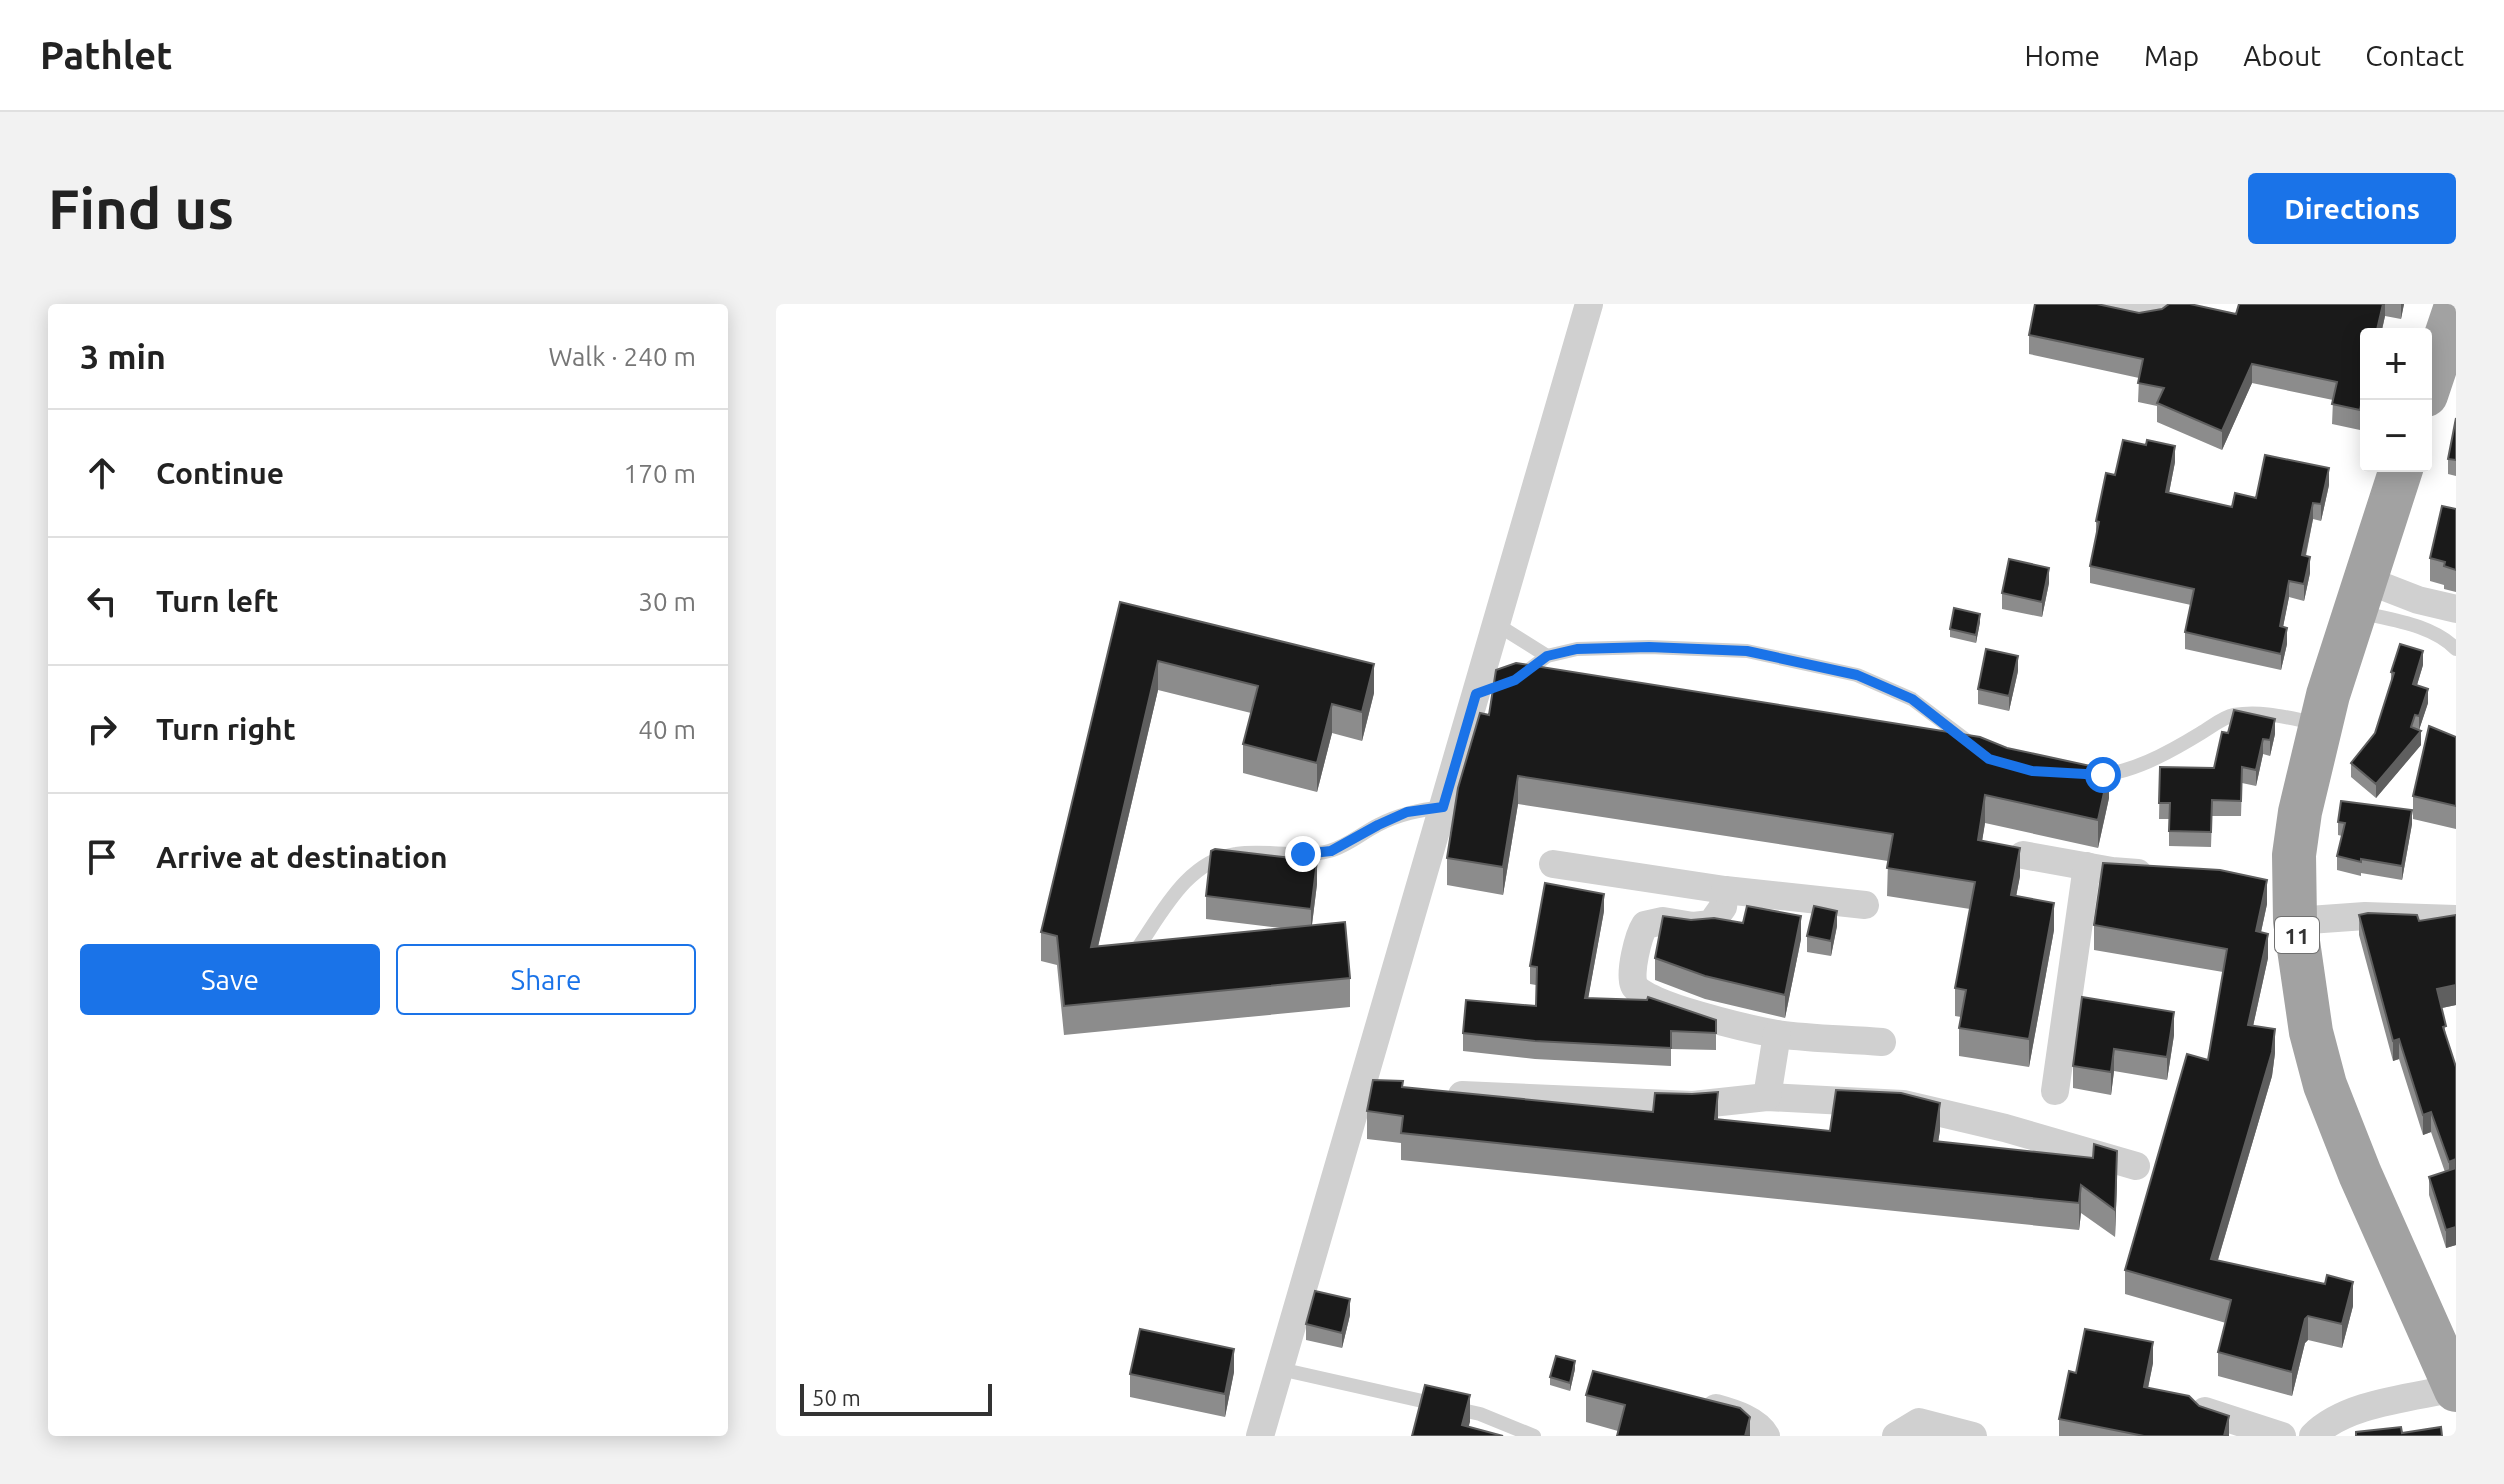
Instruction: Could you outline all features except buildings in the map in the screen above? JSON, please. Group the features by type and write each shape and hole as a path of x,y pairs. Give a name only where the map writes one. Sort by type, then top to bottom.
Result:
{"highway":[{"path":"2432,377 2456,306"},
{"name":"11","path":"2400,472 2359,595 2322,724 2300,812 2285,894 2311,1032 2325,1085 2360,1174 2456,1389"}],"street":[{"path":"1260,1436 1443,807 1489,689 1496,624 1589,304"},
{"path":"2088,304 2148,316 2158,312 2162,304"},
{"path":"2359,595 2418,600 2456,609"},
{"path":"2023,855 2112,871 2158,874"},
{"path":"1553,864 1725,890 1865,905"},
{"path":"2055,1091 2087,866"},
{"path":"1725,890 1723,907 1711,924 1693,926 1663,921 1645,925 1637,943 1634,985 1643,995 1683,1011 1777,1034 1882,1042"},
{"path":"2285,894 2365,916 2456,919"},
{"path":"1767,1097 1777,1034"},
{"path":"1361,1090 1392,1091"},
{"path":"1440,1094 1693,1105 1767,1097 1903,1104 2005,1128 2136,1166"},
{"path":"2313,1436 2325,1424 2356,1411 2456,1389"},
{"path":"1691,1402 1732,1412 1762,1428 1766,1436"},
{"path":"2205,1411 2282,1436"},
{"path":"1896,1436 1919,1422 1973,1436"}],"lane":[{"path":"2359,595 2447,640 2456,649"},
{"path":"1496,624 1547,656"},
{"path":"1489,689 1515,680 1547,656 1577,649 1649,647 1747,651 1857,675 1912,699 1989,759"},
{"path":"2077,774 2103,775 2126,769 2181,745 2232,715 2273,715 2322,724"},
{"path":"1137,949 1196,871 1216,860 1236,854 1331,851 1407,812 1443,807"},
{"path":"1280,1369 1480,1414 1534,1436"}],"route":[{"path":"1303,854 1331,851 1407,812 1443,807 1476,694 1515,680 1547,656 1577,649 1649,647 1747,651 1857,675 1912,699 1989,759 2032,771 2103,775"}]}
